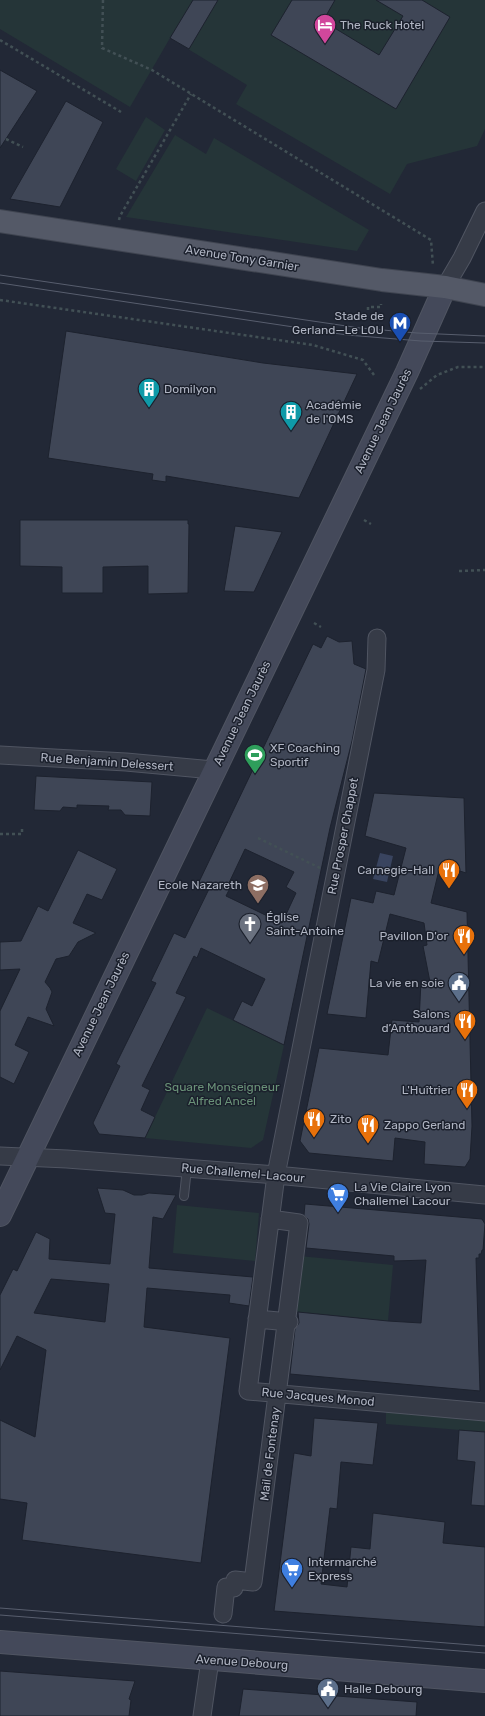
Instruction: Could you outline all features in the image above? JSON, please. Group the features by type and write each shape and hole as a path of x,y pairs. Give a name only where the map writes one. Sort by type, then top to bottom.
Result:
{"main road":[{"name":"Avenue Tony Garnier","path":"0,221 382,280 439,278 485,295"},
{"name":"Avenue Jean Jaurès","path":"0,1215 407,372 439,278"},
{"name":"Avenue Debourg","path":"0,1642 210,1660 326,1667 485,1681"}],"street":[{"name":"Avenue Jean Jaurès","path":"439,278 462,258 485,211"},
{"name":"Rue Prosper Chappet","path":"276,1175 376,670 377,638"},
{"name":"Rue Benjamin Delessert","path":"0,755 126,762 214,770"},
{"name":"Rue Challemel-Lacour","path":"0,1156 67,1159 276,1175 485,1195"},
{"name":"Rue Jacques Monod","path":"276,1175 248,1391 485,1412"},
{"name":"Mail de Fontenay","path":"223,1614 226,1588 234,1588 235,1580 253,1582 288,1322 299,1223 270,1219"},
{"path":"257,1319 288,1322"},
{"path":"202,1716 210,1660"}],"lane":[{"path":"184,1196 187,1168"}],"path":[{"path":"103,0 102,48 152,70 431,240 439,278"},
{"path":"0,40 121,112"},
{"path":"119,222 120,216 191,94"},
{"path":"6,139 23,147"},
{"path":"0,300 312,345 363,360 374,375"},
{"path":"368,310 368,307 381,307 381,304"},
{"path":"417,391 437,375 458,367 485,367"},
{"path":"364,520 371,524"},
{"path":"459,571 485,570"},
{"path":"314,623 321,627"},
{"path":"0,834 22,834 22,828"},
{"path":"258,838 336,875"}],"green space":[{"path":"0,0 485,0 485,129 477,146 407,164 390,194 236,104 247,85 170,38 130,107 0,29"},
{"path":"146,117 165,130 136,181 116,169"},
{"path":"175,135 206,154 214,138 369,230 357,251 126,217"},
{"name":"Square Monseigneur Alfred Ancel","path":"207,1008 284,1045 263,1140 251,1148 145,1138"},
{"path":"177,1205 259,1213 255,1261 173,1253"},
{"path":"299,1256 393,1265 388,1321 291,1311"},
{"path":"386,1409 485,1418 485,1432 386,1424"}],"water":[{"path":"380,853 393,856 387,882 373,879"}],"building":[{"path":"193,0 218,0 189,49 170,38"},
{"name":"The Ruck Hotel","path":"292,0 335,0 323,21 379,55 403,16 376,0 422,0 450,17 396,109 271,35"},
{"path":"0,70 37,91 0,148"},
{"path":"66,101 103,122 60,207 10,199"},
{"name":"Domilyon","path":"66,331 263,363 357,374 299,498 166,476 166,482 152,480 153,474 48,458"},
{"path":"20,520 188,520 188,593 148,594 148,566 103,567 103,593 62,593 62,567 20,566"},
{"path":"235,526 282,532 254,592 224,591"},
{"path":"327,636 339,642 352,641 354,664 366,669 352,741 330,828 284,1045 233,1020 242,1001 252,1006 265,979 201,948 197,958 194,956 176,993 186,997 142,1086 150,1090 141,1110 155,1117 145,1138 99,1134 93,1123 120,1066 116,1064 156,983 151,981 174,933 185,938 209,889 198,884 313,644 321,648","holes":["245,849 294,872 286,887 296,893 282,923 226,896 231,886 228,885"]},
{"path":"36,776 152,782 150,816 125,815 121,810 108,810 109,806 77,805 77,808 63,807 60,811 34,810"},
{"path":"374,793 464,798 466,873 440,866 431,903 467,912 472,1126 470,1159 465,1167 424,1164 425,1142 395,1138 393,1161 309,1153 300,1141 319,1048 388,1055 392,1020 419,1022 421,981 430,982 423,946 427,945 424,923 390,914 378,963 371,961 366,1018 327,1014 351,898 373,903 376,891 394,895 406,848 365,836"},
{"path":"78,850 117,869 102,900 87,894 73,923 96,933 78,942 69,956 56,959 45,982 52,992 46,1009 54,1026 28,1017 15,1045 29,1052 14,1084 0,1077 0,1011 20,969 0,970 0,942 21,941 38,906 48,911"},
{"path":"97,1188 123,1190 134,1195 149,1193 176,1195 163,1219 153,1217 149,1268 253,1277 249,1306 229,1303 230,1295 147,1288 144,1327 230,1338 201,1563 22,1540 27,1503 0,1499 0,1420 35,1437 46,1350 17,1336 0,1370 0,1295 13,1269 17,1271 36,1232 50,1239 49,1259 110,1264 115,1214 105,1213","holes":["51,1279 109,1284 105,1322 34,1313"]},
{"path":"305,1204 482,1219 485,1224 483,1250 481,1254 479,1254 479,1258 476,1258 480,1391 290,1374 295,1329 299,1323 298,1312 421,1323 426,1260 394,1261 394,1256 306,1248 309,1224 308,1219 304,1215"},
{"path":"314,1418 378,1423 373,1465 341,1462 337,1509 330,1508 321,1584 347,1587 351,1547 370,1549 373,1513 445,1522 443,1543 485,1547 485,1627 274,1611 294,1453 311,1456"},
{"path":"459,1430 485,1432 485,1506 471,1505 475,1462 457,1460"},
{"path":"0,1671 135,1681 129,1699 131,1700 129,1716 0,1716"},
{"name":"Halle Debourg","path":"243,1689 417,1702 416,1716 239,1716"}],"tram line":[{"path":"0,275 360,328 417,333 485,336"},
{"path":"0,283 347,335 421,341 485,343"},
{"path":"0,1608 485,1646"},
{"path":"0,1615 485,1653"}],"place":[{"name":"The Ruck Hotel","path":"325,44"},
{"name":"Stade de Gerland—Le LOU","path":"400,342"},
{"name":"Domilyon","path":"149,408"},
{"name":"Académie de l'OMS","path":"291,432"},
{"name":"XF Coaching Sportif","path":"255,774"},
{"name":"Carnegie-Hall","path":"449,890"},
{"name":"Ecole Nazareth","path":"258,904"},
{"name":"Église Saint-Antoine","path":"250,944"},
{"name":"Pavillon D'or","path":"464,956"},
{"name":"La vie en soie","path":"459,1002"},
{"name":"Salons d’Anthouard","path":"465,1040"},
{"name":"L'Huîtrier","path":"467,1110"},
{"name":"Zito","path":"314,1138"},
{"name":"Zappo Gerland","path":"368,1144"},
{"name":"La Vie Claire Lyon Challemel Lacour","path":"338,1214"},
{"name":"Intermarché Express","path":"292,1588"},
{"name":"Halle Debourg","path":"328,1708"}]}
